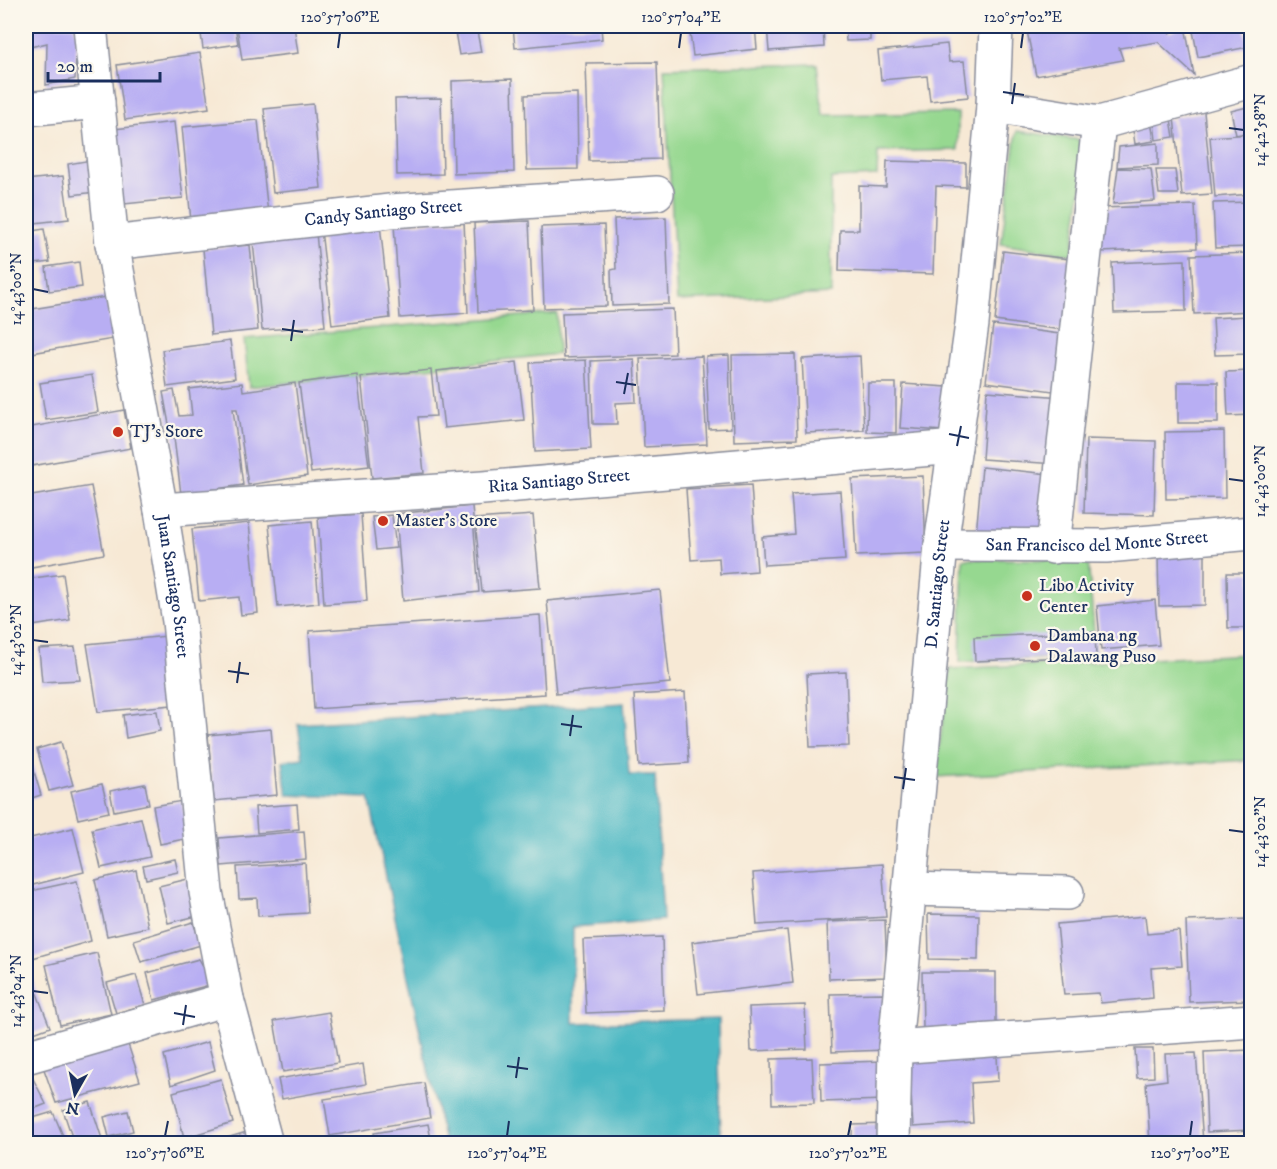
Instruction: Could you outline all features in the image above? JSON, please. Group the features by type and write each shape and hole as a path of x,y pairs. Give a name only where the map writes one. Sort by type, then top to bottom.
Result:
{"street":[{"name":"Juan Santiago Street","path":"90,26 112,243 162,510 179,621 206,892 227,999 266,1143"},
{"name":"D. Santiago Street","path":"893,1143 895,1047 941,545 972,324 993,106 996,26"},
{"path":"993,106 1099,123 1251,81"},
{"path":"26,110 98,102"},
{"path":"1053,547 1099,123"},
{"name":"Candy Santiago Street","path":"112,243 390,211 657,193"},
{"name":"Rita Santiago Street","path":"162,510 483,488 955,447"},
{"name":"San Francisco del Monte Street","path":"941,545 1106,546 1251,533"},
{"path":"910,889 1067,893"},
{"path":"26,1057 227,999"},
{"path":"895,1047 1251,1021"}],"green space":[{"path":"817,64 823,115 958,113 958,150 878,152 877,176 831,178 831,294 677,301 664,68"},
{"path":"1017,131 1088,141 1072,255 1001,244"},
{"path":"557,313 558,354 249,387 244,339"},
{"name":"Libo Activity Center","path":"963,559 1088,560 1096,656 960,662"},
{"path":"1251,654 1251,760 935,777 950,669"}],"water":[{"path":"624,703 629,775 655,775 663,920 573,927 573,1023 718,1019 721,1143 444,1143 369,798 287,795 282,761 303,758 298,724"}],"building":[{"path":"26,26 74,26 77,36 75,79 46,85 47,43 26,48"},
{"path":"200,26 235,26 238,44 203,49"},
{"path":"237,26 294,26 298,53 242,60"},
{"path":"454,26 476,26 481,52 459,55"},
{"path":"513,26 601,26 602,39 515,48"},
{"path":"689,26 755,26 757,49 693,56"},
{"path":"767,26 823,26 824,47 769,51"},
{"path":"845,26 870,26 870,40 846,41"},
{"path":"1026,26 1168,26 1169,33 1185,26 1194,75 1158,42 1119,48 1123,60 1036,76"},
{"path":"1192,26 1244,26 1248,47 1198,57"},
{"path":"947,44 949,62 964,61 968,97 930,101 927,76 881,80 878,51"},
{"path":"200,53 209,108 125,120 117,65"},
{"path":"657,62 660,159 589,161 586,63"},
{"path":"512,79 514,172 454,174 452,81"},
{"path":"577,93 578,169 527,170 525,95"},
{"path":"441,98 443,174 397,175 395,99"},
{"path":"313,104 321,188 273,193 264,109"},
{"path":"1251,106 1251,132 1236,135 1231,111"},
{"path":"1204,112 1212,194 1182,196 1174,117"},
{"path":"1171,119 1174,137 1156,140 1154,122"},
{"path":"258,120 268,214 191,221 182,127"},
{"path":"1151,120 1154,141 1135,144 1132,123"},
{"path":"174,122 183,198 114,205 106,130"},
{"path":"1251,134 1251,194 1215,197 1210,137"},
{"path":"1158,143 1158,165 1117,167 1119,147"},
{"path":"91,160 95,192 72,195 68,164"},
{"path":"887,161 966,163 966,187 936,186 933,274 839,271 840,230 859,230 859,186 886,187"},
{"path":"1118,168 1151,169 1155,201 1113,204"},
{"path":"1156,170 1175,170 1178,194 1159,194"},
{"path":"63,176 69,219 26,224 26,180"},
{"path":"1251,202 1251,247 1215,248 1213,203"},
{"path":"1195,205 1197,248 1101,252 1099,208"},
{"path":"666,217 669,304 612,306 611,270 616,269 614,219"},
{"path":"464,221 468,313 400,318 394,224"},
{"path":"529,221 533,310 478,312 474,223"},
{"path":"380,224 390,318 332,325 321,230"},
{"path":"604,225 607,306 544,308 541,227"},
{"path":"44,229 50,262 26,265 26,232"},
{"path":"316,233 325,326 262,330 253,242"},
{"path":"250,245 258,330 211,335 203,249"},
{"path":"1003,251 1078,260 1069,331 995,321"},
{"path":"1251,253 1251,311 1194,314 1191,255"},
{"path":"1185,260 1186,311 1114,313 1112,263"},
{"path":"79,262 82,287 49,291 46,267"},
{"path":"106,297 113,339 26,354 26,310"},
{"path":"673,309 675,354 564,358 562,313"},
{"path":"1247,316 1250,354 1215,355 1213,318"},
{"path":"993,325 1067,335 1060,392 986,382"},
{"path":"230,341 235,378 167,387 162,350"},
{"path":"795,354 797,439 734,441 732,355"},
{"path":"729,355 731,428 709,429 706,356"},
{"path":"702,356 707,444 644,447 640,359"},
{"path":"860,356 864,430 806,433 802,359"},
{"path":"634,359 636,402 616,403 617,424 593,424 591,361"},
{"path":"586,360 591,449 535,452 530,363"},
{"path":"517,362 524,420 444,428 437,371"},
{"path":"431,370 436,416 418,417 424,473 372,478 361,377"},
{"path":"1251,371 1251,415 1228,416 1226,372"},
{"path":"92,375 98,412 46,420 40,383"},
{"path":"357,375 369,466 311,473 299,383"},
{"path":"1178,382 1218,382 1218,423 1178,423"},
{"path":"242,383 243,391 295,383 307,476 248,485 237,409 233,409 243,485 181,494 173,430 170,430 163,392 174,390 179,416 192,415 189,389"},
{"path":"868,383 896,383 896,433 867,432"},
{"path":"903,384 947,387 945,431 900,428"},
{"path":"987,391 1061,397 1056,464 982,459"},
{"path":"124,410 131,448 26,467 26,428"},
{"path":"1224,431 1225,498 1166,499 1165,432"},
{"path":"1086,439 1156,441 1154,515 1084,513"},
{"path":"982,467 1058,475 1051,542 976,535"},
{"path":"923,476 926,553 856,556 852,479"},
{"path":"751,485 757,571 720,574 719,558 691,560 686,489"},
{"path":"91,486 104,554 26,568 26,497"},
{"path":"840,491 845,560 764,565 762,537 794,534 791,494"},
{"path":"472,506 479,592 403,601 396,514"},
{"path":"361,514 367,601 324,604 318,517"},
{"path":"392,515 396,548 376,550 372,517"},
{"path":"533,515 540,588 482,592 475,519"},
{"path":"312,521 319,603 278,607 269,525"},
{"path":"249,523 258,613 241,615 239,597 199,601 192,529"},
{"path":"1158,553 1205,553 1205,605 1159,606"},
{"path":"1227,573 1251,573 1251,628 1228,628"},
{"path":"63,574 70,620 26,627 26,579"},
{"path":"660,590 670,683 556,694 547,601"},
{"path":"1155,600 1159,645 1101,650 1097,606"},
{"path":"540,615 545,694 314,709 309,631"},
{"name":"Dambana ng Dalawang Puso","path":"1095,632 1096,656 975,661 974,637"},
{"path":"167,636 172,705 98,712 87,644"},
{"path":"75,647 80,680 42,682 39,649"},
{"path":"846,672 849,746 810,747 807,674"},
{"path":"685,692 689,763 639,766 634,695"},
{"path":"157,711 160,731 126,738 123,715"},
{"path":"271,729 277,795 214,801 208,735"},
{"path":"61,742 73,785 49,791 37,749"},
{"path":"26,744 41,795 26,800"},
{"path":"102,784 109,812 78,819 71,791"},
{"path":"145,784 149,804 114,811 110,791"},
{"path":"182,801 189,838 160,844 153,806"},
{"path":"297,804 299,829 257,833 255,807"},
{"path":"141,818 150,857 101,868 92,829"},
{"path":"73,828 84,872 29,886 26,871 26,839"},
{"path":"304,831 306,859 221,866 219,838"},
{"path":"175,859 178,872 146,879 143,866"},
{"path":"305,863 308,913 258,916 257,898 239,899 237,867"},
{"path":"882,864 886,917 757,925 753,873"},
{"path":"136,870 148,927 107,936 95,880"},
{"path":"196,877 205,914 168,923 159,886"},
{"path":"77,881 91,941 26,960 26,892"},
{"path":"928,914 979,915 978,960 929,959"},
{"path":"1145,916 1147,934 1179,931 1182,966 1151,968 1153,998 1101,1003 1099,993 1064,995 1057,924"},
{"path":"1249,919 1251,1000 1189,1002 1186,921"},
{"path":"885,920 887,977 829,979 827,922"},
{"path":"193,922 201,945 141,962 134,940"},
{"path":"787,930 793,983 698,994 692,942"},
{"path":"662,937 664,1010 586,1013 583,940"},
{"path":"97,953 111,1014 60,1025 46,965"},
{"path":"199,959 213,984 154,1000 147,973"},
{"path":"26,969 50,1027 26,1036"},
{"path":"922,972 996,972 996,1029 923,1029"},
{"path":"136,975 145,1005 116,1013 107,983"},
{"path":"884,993 886,1050 832,1052 830,994"},
{"path":"805,1005 807,1049 751,1051 749,1007"},
{"path":"329,1012 338,1063 283,1072 274,1021"},
{"path":"123,1029 140,1081 56,1103 40,1058"},
{"path":"208,1042 215,1070 171,1085 164,1055"},
{"path":"1135,1049 1153,1049 1154,1077 1137,1078"},
{"path":"1251,1050 1251,1130 1207,1132 1204,1052"},
{"path":"997,1053 998,1081 971,1083 973,1123 913,1127 909,1058"},
{"path":"1196,1053 1203,1142 1150,1143 1146,1083 1167,1080 1165,1054"},
{"path":"812,1058 814,1103 772,1104 771,1059"},
{"path":"884,1061 885,1100 821,1102 820,1063"},
{"path":"363,1064 366,1084 282,1099 278,1079"},
{"path":"26,1065 46,1104 26,1112"},
{"path":"221,1079 233,1123 184,1138 173,1092"},
{"path":"424,1083 430,1118 330,1136 324,1099"},
{"path":"90,1102 103,1142 74,1143 63,1110"},
{"path":"128,1111 133,1131 109,1137 104,1117"},
{"path":"53,1112 66,1143 26,1143 26,1120"},
{"path":"428,1124 431,1139 402,1143 376,1143 374,1133"},
{"path":"887,1124 887,1143 852,1143 852,1125"},
{"path":"250,1131 254,1143 210,1143"},
{"path":"131,1136 134,1143 110,1143"}],"place":[{"name":"TJ's Store","path":"118,432"},
{"name":"Master's Store","path":"383,521"},
{"name":"Libo Activity Center","path":"1027,596"},
{"name":"Dambana ng Dalawang Puso","path":"1035,646"}]}
